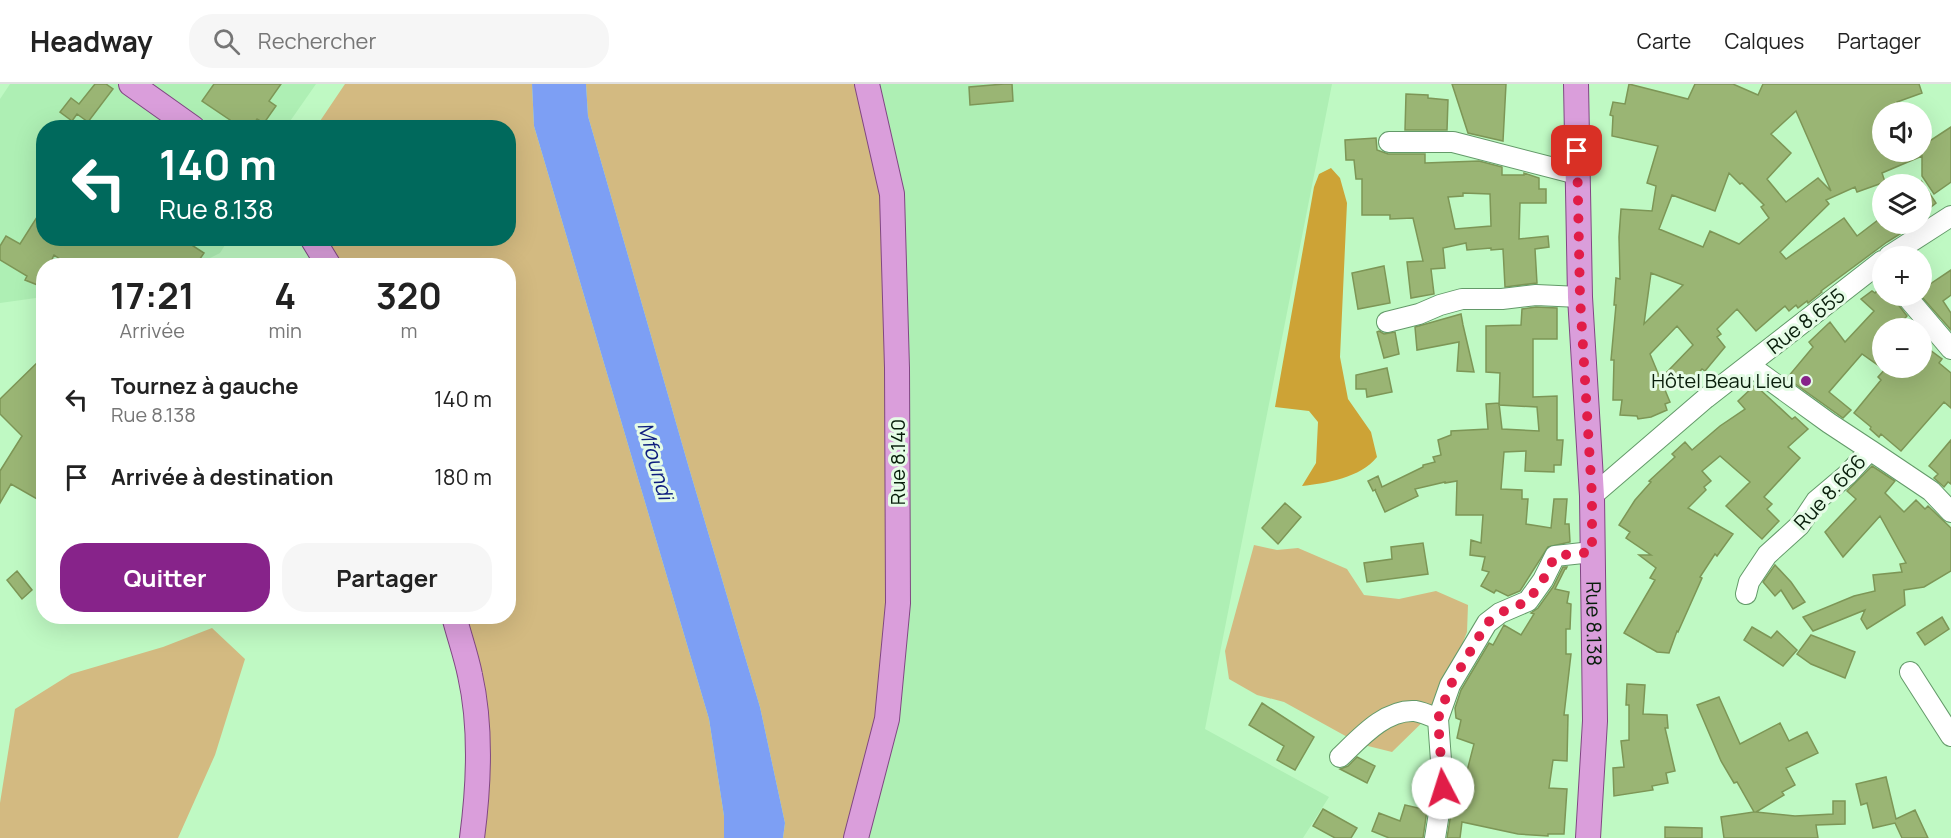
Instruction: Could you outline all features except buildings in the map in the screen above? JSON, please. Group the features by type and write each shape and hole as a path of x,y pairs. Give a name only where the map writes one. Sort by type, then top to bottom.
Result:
{"main road":[{"path":"131,84 182,120"},
{"name":"Rue 8.140","path":"856,838 887,719 898,603 897,368 892,196 867,84"},
{"name":"Rue 8.138","path":"1576,84 1580,297 1592,496 1595,721 1588,838"},
{"path":"456,624 470,676 478,739 477,802 472,838"}],"street":[{"path":"1389,142 1453,142 1577,174"},
{"name":"Rue 8.655","path":"1907,246 1951,216"},
{"name":"Rue 8.655","path":"1592,496 1706,398 1872,270"},
{"path":"1387,322 1462,299 1502,299 1536,295 1580,297"},
{"path":"1914,306 1951,349"},
{"name":"Rue 8.666","path":"1746,594 1749,582 1767,555 1800,525 1816,501 1848,474 1870,450 1749,365"},
{"path":"1870,450 1931,491 1951,512"},
{"path":"1434,838 1443,788 1438,719 1450,686 1487,623 1500,613 1528,601 1543,580 1555,556 1592,552"},
{"path":"1910,672 1951,736"},
{"path":"1340,757 1369,730 1396,714 1416,711 1438,719"}],"shaded area":[{"path":"10,84 316,84 291,120 36,120 36,246 224,246 220,253 210,258 36,258 36,298 0,303 0,99"},
{"path":"345,84 532,84 534,126 709,719 724,816 724,838 462,838 469,741 459,675 446,624 516,624 516,258 324,258 317,246 516,246 516,120 321,120"},
{"path":"586,84 867,84 892,194 898,603 856,838 783,838 785,823 760,707 588,116"},
{"path":"867,84 1332,84 1205,729 1329,797 1303,838 856,838"},
{"path":"1331,168 1340,178 1347,203 1340,357 1348,399 1371,432 1377,457 1352,475 1302,486 1316,463 1318,422 1309,411 1275,407 1314,187 1319,174"},
{"path":"1254,545 1277,550 1298,548 1347,569 1364,595 1399,599 1436,591 1468,605 1467,632 1437,708 1392,752 1360,744 1284,702 1257,695 1229,679 1225,651"},
{"path":"212,628 245,659 215,755 178,838 0,838 0,803 15,709 71,674 163,647"}],"water":[{"name":"Mfoundi","path":"532,84 586,84 588,116 760,707 785,823 783,838 724,838 724,816 709,719 534,126"}],"place":[{"name":"Hôtel Beau Lieu","path":"1806,381"}],"route":[{"path":"1443,788 1438,719 1450,686 1479,635 1487,623 1500,613 1528,601 1543,580 1555,556 1592,552 1592,496 1580,297 1577,151"}]}
